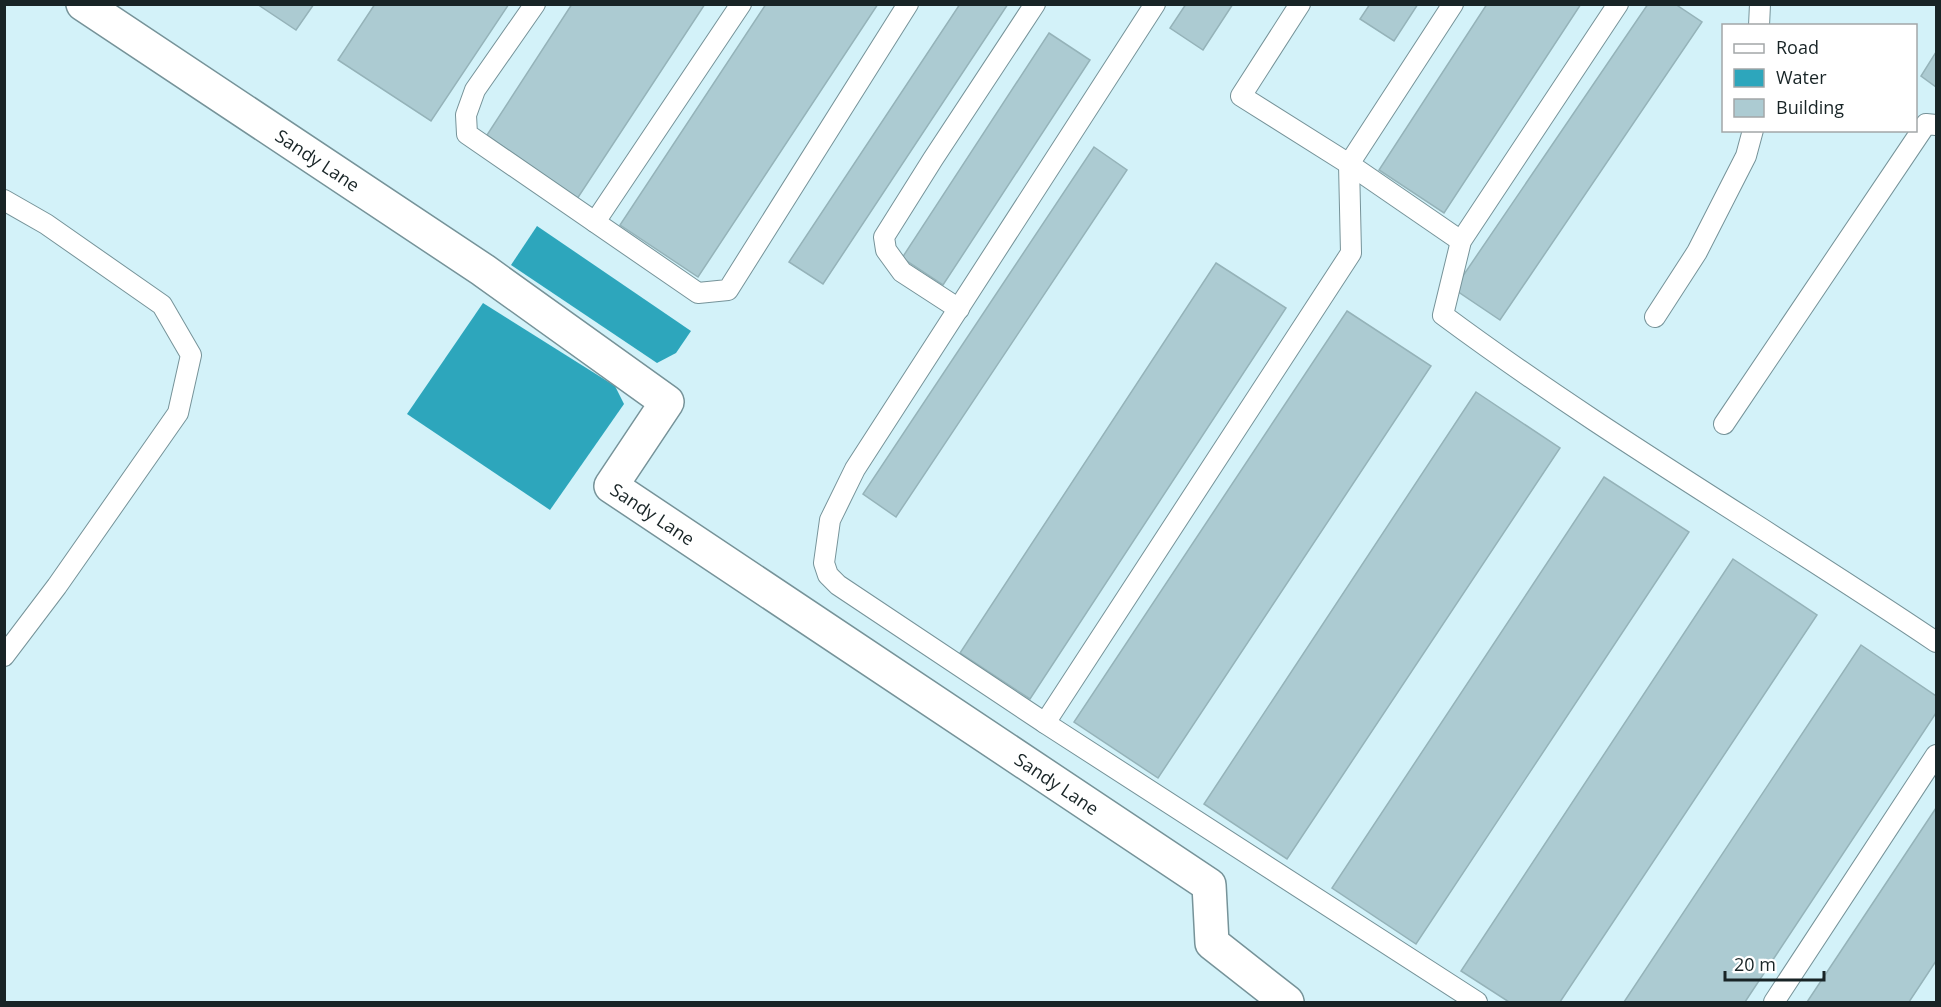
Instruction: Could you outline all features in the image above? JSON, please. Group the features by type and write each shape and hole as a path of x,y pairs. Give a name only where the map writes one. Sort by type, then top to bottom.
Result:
{"street":[{"name":"Sandy Lane","path":"83,4 483,270 667,402 611,486 1209,885 1212,943 1287,1002"}],"lane":[{"path":"535,4 475,90 466,114 467,134 698,293 728,290 908,4"},
{"path":"595,222 741,4"},
{"path":"959,309 902,273 886,250 884,237 1035,4"},
{"path":"1155,4 855,469 830,520 824,563 828,574 838,585 1046,723 1477,1002"},
{"path":"1300,4 1241,96 1349,164 1461,241"},
{"path":"1046,723 1351,253 1349,164 1453,4"},
{"path":"1618,4 1461,241 1443,315 1596,423 1862,592 1936,642"},
{"path":"1759,24 1760,4"},
{"path":"1724,424 1926,123 1936,125"},
{"path":"1655,317 1697,252 1746,156 1752,132"},
{"path":"4,200 46,224 162,305 191,355 177,412 57,586 4,656"},
{"path":"1774,1002 1936,755"}],"water":[{"path":"537,226 691,331 676,353 657,363 511,265"},
{"path":"483,303 615,386 624,404 550,510 407,414"}],"building":[{"path":"257,4 314,4 296,30"},
{"path":"375,4 509,4 431,121 338,60"},
{"path":"572,4 705,4 577,199 487,135"},
{"path":"766,4 878,4 698,277 620,225"},
{"path":"960,4 1008,4 823,284 789,262"},
{"path":"1186,4 1233,4 1203,50 1170,28"},
{"path":"1370,4 1418,4 1394,41 1360,19"},
{"path":"1487,4 1581,4 1444,213 1379,170"},
{"path":"1648,4 1675,4 1702,22 1500,320 1454,289"},
{"path":"1049,33 1090,60 943,285 902,258"},
{"path":"1936,52 1936,87 1921,76"},
{"path":"1094,147 1127,170 896,517 863,494"},
{"path":"1216,263 1286,308 1030,699 960,653"},
{"path":"1347,311 1431,366 1158,778 1074,722"},
{"path":"1476,392 1560,448 1287,859 1204,804"},
{"path":"1604,477 1689,532 1416,944 1332,888"},
{"path":"1733,559 1817,615 1560,1002 1509,1002 1461,971"},
{"path":"1861,645 1936,696 1936,713 1745,1002 1624,1002"},
{"path":"1936,808 1936,961 1909,1002 1807,1002"}]}
